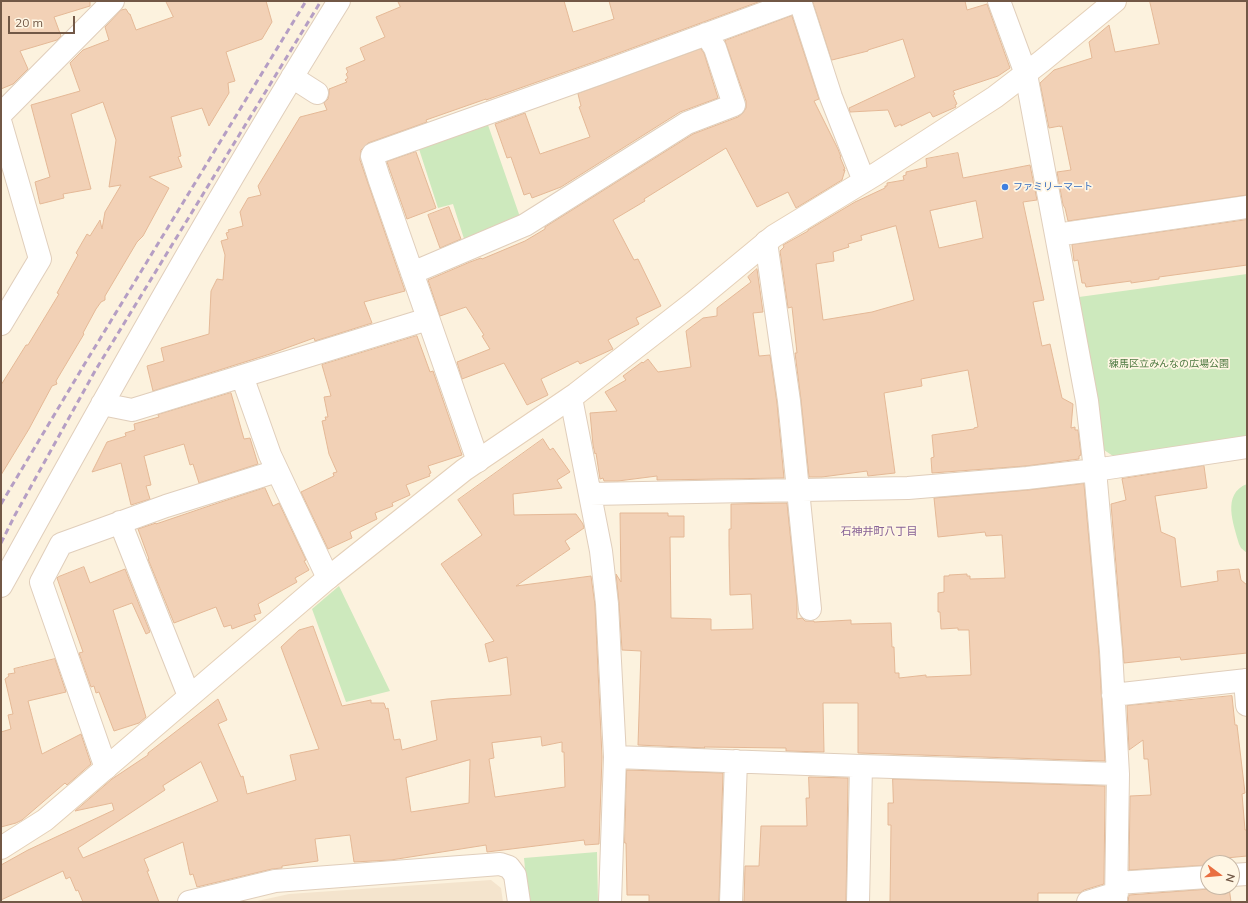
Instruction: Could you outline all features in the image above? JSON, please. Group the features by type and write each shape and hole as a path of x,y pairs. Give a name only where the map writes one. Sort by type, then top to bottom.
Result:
{"street":[{"path":"1,114 113,1"},
{"path":"1,586 180,267 292,77 339,1"},
{"path":"478,461 378,178 372,156 373,154 798,1 831,97 864,181"},
{"path":"999,1 1026,74 1087,401 1111,651 1118,774 1117,893"},
{"path":"1,848 45,820 328,578 464,470 570,398 693,303 774,236 864,181 995,97 1026,74 1116,1"},
{"path":"412,273 524,226 687,123 734,105 715,48 706,34"},
{"path":"292,77 317,93"},
{"path":"1,124 40,259 1,324"},
{"path":"1056,235 1247,207"},
{"path":"766,242 789,400 810,609"},
{"path":"102,404 132,410 428,319"},
{"path":"242,376 270,455 328,578"},
{"path":"570,398 601,551 607,604 615,757 610,902"},
{"path":"590,494 908,488 1026,478 1094,470 1247,446"},
{"path":"106,768 41,582 61,544 166,506 278,471"},
{"path":"120,522 189,696"},
{"path":"1113,695 1246,680 1247,705"},
{"path":"615,757 1118,774"},
{"path":"731,902 736,761"},
{"path":"858,902 861,766"},
{"path":"189,902 275,881 500,864 509,867 515,875 519,902"},
{"path":"1088,902 1117,893 1200,878"}],"shaded area":[{"path":"491,880 501,888 503,902 253,902 289,894"}],"green space":[{"path":"488,125 520,217 465,242 453,204 438,208 419,149"},
{"name":"練馬区立みんなの広場公園","path":"1247,274 1247,440 1116,458 1104,450 1079,297"},
{"path":"1247,484 1247,553 1239,544 1231,511 1234,495 1239,489"},
{"path":"339,586 390,691 346,702 312,609"},
{"path":"597,852 598,902 528,902 524,858"}],"building":[{"path":"1,1 90,1 90,6 54,17 61,36 57,40 20,51 28,69 13,84 1,89"},
{"path":"166,1 266,1 272,22 262,39 226,52 235,81 228,83 229,93 209,126 202,108 171,117 181,156 178,157 182,167 149,177 169,188 143,236 137,242 105,296 105,300 101,302 96,309 83,333 84,334 56,381 57,384 52,386 29,429 1,475 1,385 26,345 28,345 59,294 57,293 78,255 76,253 87,234 90,236 100,220 102,229 105,212 121,185 109,187 116,140 103,102 71,114 91,189 63,194 64,198 40,204 35,182 50,177 31,105 80,91 70,63 83,50 109,40 105,27 121,10 126,9 130,14 136,30 173,17"},
{"path":"398,1 564,1 573,32 614,19 609,1 761,1 594,62 426,120 427,122 368,143 361,150 360,160 405,291 364,302 372,323 315,341 314,338 270,354 153,391 147,366 164,361 161,348 209,334 211,291 217,279 223,280 225,255 221,241 228,239 226,233 229,232 228,230 243,226 240,212 248,198 261,195 258,186 300,117 327,110 324,103 328,99 329,89 347,82 345,80 348,78 346,68 365,60 360,48 385,37 376,17 400,7"},
{"path":"813,1 965,1 967,10 987,4 1010,68 998,76 953,91 957,104 955,105 956,107 933,117 930,112 901,126 901,124 895,127 888,110 850,112 849,108 915,77 903,39 868,51 832,60"},
{"path":"1150,1 1247,1 1247,195 1068,221 1063,205 1057,172 1071,170 1062,126 1049,128 1040,83 1054,70 1092,58 1089,42 1109,25 1115,52 1159,44"},
{"path":"792,16 819,99 814,101 838,149 845,169 843,170 845,170 842,180 796,208 788,192 757,207 726,148 613,220 634,260 638,259 661,306 636,318 639,324 608,340 613,349 580,364 578,361 541,379 548,395 527,405 504,363 462,379 457,362 490,349 482,336 484,335 466,307 440,316 428,280 525,241 693,134 738,117 746,108 746,101 725,41"},
{"path":"701,49 704,53 718,98 680,112 561,187 532,198 530,193 524,195 511,157 507,158 495,124 525,113 540,154 590,137 579,107 581,106 578,94"},
{"path":"416,152 436,208 407,219 387,162"},
{"path":"958,153 963,178 1030,165 1037,200 1023,202 1044,300 1033,302 1042,346 1050,344 1062,398 1073,404 1071,428 1075,427 1075,430 1078,430 1081,455 1079,456 1079,459 1026,466 932,473 931,458 934,457 932,435 974,429 978,427 968,370 921,379 922,386 884,393 895,473 868,476 867,471 822,477 809,477 795,353 797,353 792,307 788,308 780,251 784,247 783,245 855,202 885,188 887,183 904,180 903,176 906,175 906,172 927,167 926,159","holes":["976,201 983,238 939,248 930,211","896,226 914,300 872,312 823,320 816,264 834,261 833,252 849,247 848,244 862,240 861,236"]},
{"path":"449,207 461,239 440,248 428,215"},
{"path":"1247,220 1247,265 1159,277 1159,279 1131,283 1131,281 1086,287 1085,283 1082,283 1078,260 1074,261 1072,245"},
{"path":"757,269 763,312 753,313 759,356 770,355 777,403 784,478 657,480 657,476 618,481 604,481 603,478 600,479 596,453 595,454 593,445 590,413 617,411 605,392 626,380 623,376 648,359 658,372 691,367 686,331 703,318 717,316 717,308 751,282 748,277"},
{"path":"417,336 430,372 433,371 462,455 428,466 431,473 429,474 430,476 406,485 410,495 392,503 393,506 375,513 377,519 350,532 352,538 328,549 301,492 334,476 333,473 337,472 329,454 322,421 326,420 325,417 328,417 324,397 331,396 322,365"},
{"path":"231,393 244,439 250,438 258,464 199,483 193,464 190,465 184,444 144,456 151,485 146,486 150,499 131,505 121,463 92,472 107,442 126,436 125,433 135,430 134,424 159,417 158,415"},
{"path":"543,439 550,450 553,448 570,472 557,480 562,488 513,494 514,515 576,514 584,528 565,541 570,549 516,586 591,576 595,605 602,757 599,844 585,845 584,840 487,852 486,845 391,860 354,862 350,835 315,839 318,861 282,866 282,868 272,869 197,887 193,874 190,875 183,842 144,859 159,902 83,902 70,877 66,879 63,871 1,900 1,865 28,850 114,810 112,803 75,811 112,779 148,755 148,753 218,699 227,720 218,724 241,777 243,776 247,794 296,780 290,755 319,749 281,647 299,630 313,626 342,706 371,700 371,703 384,703 386,709 388,708 394,740 400,739 402,750 437,740 431,701 511,695 507,657 489,662 485,644 494,641 441,564 482,535 458,500","holes":["541,737 542,746 562,742 562,752 564,752 565,787 495,797 489,759 494,758 492,743","470,760 469,803 411,812 406,778","201,762 218,801 83,858 78,848 165,790 163,786"]},
{"path":"1204,466 1207,488 1155,496 1161,532 1175,538 1181,587 1218,581 1217,571 1239,569 1241,580 1247,585 1247,653 1181,660 1180,657 1124,663 1111,504 1126,500 1122,479"},
{"path":"1084,484 1099,652 1105,761 858,753 858,703 823,703 824,752 786,751 786,748 704,747 705,748 638,745 641,651 622,650 616,574 621,582 620,513 668,513 668,516 684,516 684,537 670,537 671,618 711,619 711,630 753,629 751,594 730,595 729,529 731,529 731,504 787,503 797,601 797,619 802,618 805,621 814,622 851,620 851,624 891,623 895,673 899,673 899,678 926,675 926,677 971,675 969,630 958,630 958,628 941,629 940,612 938,612 938,593 944,592 944,576 967,574 967,576 970,576 970,579 1005,578 1002,535 986,536 985,532 938,537 934,498"},
{"path":"265,488 273,506 279,503 306,560 304,561 309,570 295,578 297,582 258,604 261,613 254,615 256,620 232,629 231,625 224,627 216,607 174,623 148,559 138,529"},
{"path":"84,567 90,583 125,569 150,632 146,634 132,603 113,610 146,717 139,723 114,731 99,692 96,693 94,686 91,687 79,653 83,652 57,578"},
{"path":"55,659 66,692 28,701 42,754 81,734 91,764 67,785 65,783 22,820 1,827 1,732 11,729 8,715 13,714 5,679 9,676 8,674 15,673 14,669"},
{"path":"1232,696 1245,793 1242,794 1245,830 1247,830 1247,856 1200,855 1200,866 1129,870 1130,796 1151,795 1148,759 1144,759 1143,740 1129,750 1127,706"},
{"path":"627,770 723,773 719,902 649,902 649,895 627,895 625,843"},
{"path":"809,777 848,778 846,902 744,902 745,866 759,866 761,826 807,826 806,798 809,798"},
{"path":"893,779 1105,786 1104,884 1084,890 1080,893 1038,893 1038,902 890,902 891,825 888,825 888,803 893,803"},
{"path":"1200,890 1200,895 1230,895 1231,902 1128,902 1129,895"}],"railway":[{"path":"1,504 306,1"},
{"path":"1,543 95,371 321,1"}],"place":[{"name":"ファミリーマート","path":"1005,187"}],"district":[{"name":"石神井町八丁目","path":"879,532"}]}
